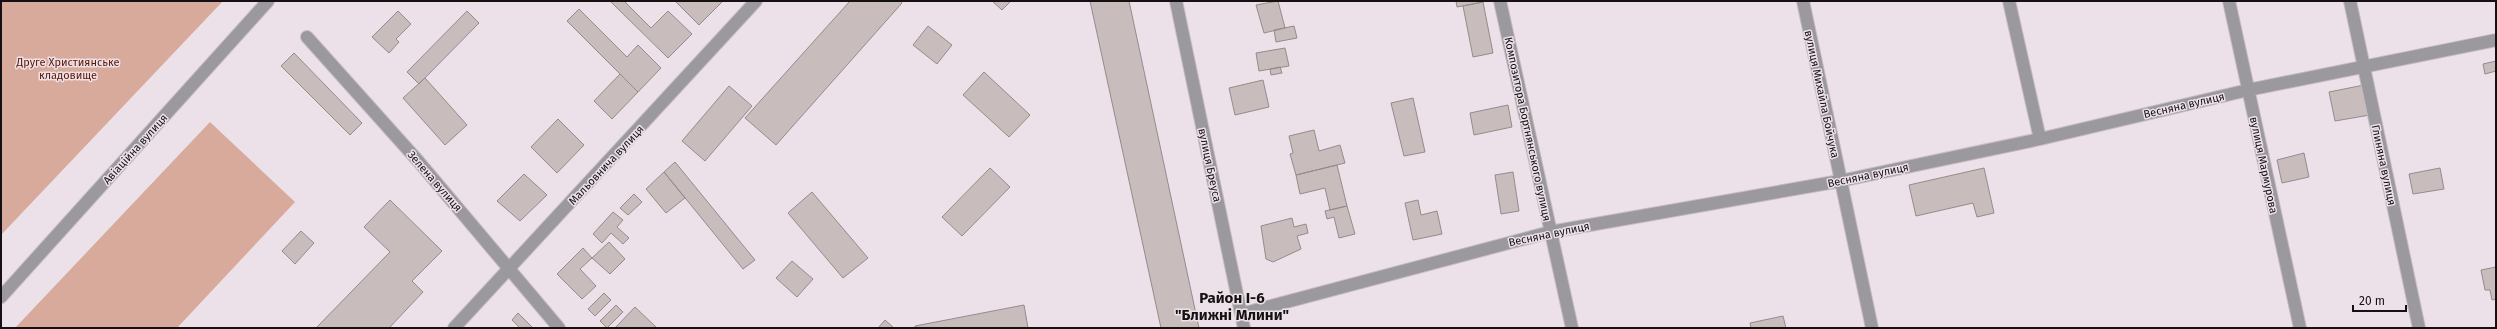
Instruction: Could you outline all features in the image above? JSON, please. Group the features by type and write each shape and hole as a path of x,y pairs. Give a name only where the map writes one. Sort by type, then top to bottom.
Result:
{"street":[{"name":"Авіаційна вулиця","path":"1,297 268,1"},
{"name":"Мальовнича вулиця","path":"454,328 756,1"},
{"name":"вулиця Бреуса","path":"1176,1 1244,328"},
{"name":"Композитора Бортнянського вулиця","path":"1500,1 1572,328"},
{"name":"вулиця Михайла Бойчука","path":"1803,1 1872,328"},
{"path":"2009,1 2040,139"},
{"name":"вулиця Мармурова","path":"2229,1 2300,328"},
{"name":"Глиняна вулиця","path":"2350,1 2419,328"},
{"name":"Зелена вулиця","path":"306,37 419,162 559,328"},
{"name":"Весняна вулиця","path":"1241,314 1550,232 1840,181 2040,139 2248,90 2364,68 2496,40"}],"green space":[{"name":"Друге Християнське кладовище","path":"1,1 223,1 1,235"},
{"path":"210,122 295,202 177,328 15,328"}],"building":[{"path":"610,1 624,1 651,28 668,11 692,34 668,58"},
{"path":"675,1 722,1 722,2 699,25"},
{"path":"850,1 900,1 902,3 776,145 745,118"},
{"path":"992,1 1011,1 1002,10"},
{"path":"1090,1 1129,1 1199,328 1161,328"},
{"path":"1278,1 1285,28 1264,33 1256,5"},
{"path":"1456,1 1483,1 1483,2 1457,7"},
{"path":"1483,2 1493,53 1473,57 1463,6"},
{"path":"579,9 627,57 638,45 661,68 638,92 567,21"},
{"path":"398,11 411,24 396,39 399,42 389,53 372,37"},
{"path":"467,11 479,23 419,84 407,72"},
{"path":"928,26 952,45 937,64 913,45"},
{"path":"1294,26 1297,38 1276,42 1274,30"},
{"path":"1285,48 1289,66 1259,71 1256,53"},
{"path":"294,53 362,123 350,135 281,66"},
{"path":"2496,61 2496,71 2485,74 2483,64"},
{"path":"1280,67 1282,73 1271,75 1270,69"},
{"path":"984,72 1030,115 1009,137 963,95"},
{"path":"620,74 638,92 612,119 594,101"},
{"path":"425,78 467,125 445,145 403,98"},
{"path":"1263,80 1269,107 1235,115 1229,88"},
{"path":"2364,85 2370,115 2335,121 2329,92"},
{"path":"729,86 752,106 705,161 682,141"},
{"path":"1413,98 1425,152 1404,156 1391,103"},
{"path":"1508,105 1512,127 1474,135 1470,113"},
{"path":"558,119 584,145 557,173 531,147"},
{"path":"1314,130 1319,151 1340,145 1345,163 1296,175 1290,154 1293,153 1289,136"},
{"path":"2304,153 2309,177 2282,183 2277,160"},
{"path":"675,162 755,260 743,269 664,172"},
{"path":"1337,165 1347,206 1330,210 1325,188 1300,194 1296,175"},
{"path":"990,168 1010,187 962,236 942,217"},
{"path":"1984,168 1994,213 1977,217 1973,203 1916,216 1909,185"},
{"path":"2440,168 2444,189 2413,194 2409,174"},
{"path":"664,172 685,198 666,213 646,189"},
{"path":"1513,172 1519,211 1501,214 1495,175"},
{"path":"524,174 547,195 520,221 497,201"},
{"path":"812,192 868,258 843,278 788,213"},
{"path":"634,194 642,202 628,215 620,208"},
{"path":"390,200 442,251 412,281 423,292 389,328 316,328 390,252 364,227"},
{"path":"1418,200 1421,215 1437,211 1442,234 1413,240 1405,203"},
{"path":"1347,206 1355,234 1339,238 1334,217 1327,219 1325,211"},
{"path":"613,212 623,220 617,227 629,238 623,244 611,233 602,243 593,234"},
{"path":"1292,218 1294,227 1306,224 1308,233 1297,236 1301,249 1273,262 1266,259 1261,226"},
{"path":"301,231 314,243 295,264 282,251"},
{"path":"609,242 625,259 610,274 592,258"},
{"path":"583,248 592,258 580,269 596,286 582,299 557,274"},
{"path":"792,261 813,279 797,297 776,278"},
{"path":"2496,267 2496,299 2492,300 2490,290 2485,290 2481,270"},
{"path":"604,293 611,300 595,316 588,309"},
{"path":"616,305 623,312 607,328 600,321"},
{"path":"1024,305 1028,328 915,328 915,326"},
{"path":"635,307 657,328 615,328"},
{"path":"518,313 533,328 520,328 512,320"},
{"path":"1783,316 1786,328 1751,328 1750,323"},
{"path":"885,320 894,328 878,328"}],"district":[{"name":"Район І-6 \"Ближні Млини\"","path":"1232,306"}]}
